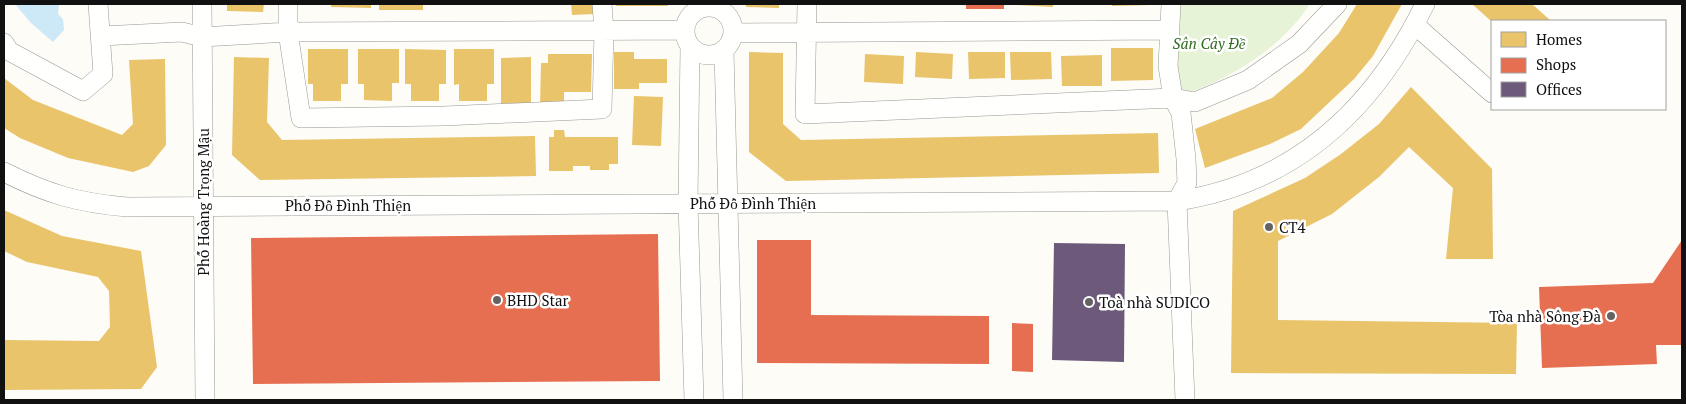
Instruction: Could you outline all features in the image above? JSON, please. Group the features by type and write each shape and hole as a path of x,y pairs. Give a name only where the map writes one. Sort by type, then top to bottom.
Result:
{"street":[{"path":"4,43 9,51 83,91 103,74 98,4"},
{"name":"Phố Hoàng Trọng Mậu","path":"202,4 204,400"},
{"path":"288,4 288,32 301,118 444,116 602,109 604,31 602,4"},
{"path":"807,4 804,114 1173,98 1195,102 1248,80 1300,44 1337,4"},
{"path":"1171,4 1168,66 1173,98 1182,113 1187,183 1178,201 1185,400"},
{"name":"Phố Đỗ Đình Thiện","path":"4,172 45,192 70,200 97,205 127,207 727,202 1178,201 1211,196 1238,186 1310,148 1346,119 1372,90 1396,57 1425,4"},
{"path":"689,24 704,55 713,55 724,50 732,41 734,33 733,25 726,9 710,8 695,12 689,24 688,203 694,400"},
{"path":"101,36 182,32 202,36 288,32 604,31 689,24"},
{"path":"1415,25 1491,92"},
{"path":"734,33 1170,30"},
{"path":"724,50 733,400"}],"green space":[{"name":"Sân Cây Đề","path":"1171,4 1310,4 1283,36 1250,63 1212,83 1173,98"}],"water":[{"path":"15,4 59,4 58,14 63,19 64,30 53,42 31,23"}],"building: Homes":[{"path":"227,4 264,4 263,12 227,11"},
{"path":"331,4 371,4 371,8 331,7"},
{"path":"379,4 423,4 423,10 379,10"},
{"path":"571,4 594,4 594,14 572,15"},
{"path":"616,4 668,4 668,6 616,6"},
{"path":"746,4 779,4 779,8 746,7"},
{"path":"1053,4 1053,7 1016,5"},
{"path":"1112,4 1151,4 1151,5 1112,6"},
{"path":"1357,4 1402,4 1373,56 1354,79 1301,129 1270,144 1205,168 1195,129 1272,98 1303,72 1339,33"},
{"path":"1472,4 1532,4 1550,20 1491,20"},
{"path":"1111,48 1153,48 1153,80 1111,81"},
{"path":"308,49 348,49 348,84 341,84 341,101 313,101 313,84 308,84"},
{"path":"358,49 399,49 399,83 392,83 392,101 364,100 364,84 358,84"},
{"path":"405,49 446,50 446,84 439,84 439,101 411,101 411,84 405,84"},
{"path":"454,49 494,49 494,84 487,84 487,101 459,101 459,84 454,85"},
{"path":"614,52 634,52 634,59 667,59 667,83 639,83 639,89 614,89"},
{"path":"749,52 783,53 783,124 801,140 1158,133 1159,173 786,181 749,152"},
{"path":"916,52 953,54 952,79 915,77"},
{"path":"968,52 1005,52 1005,78 969,79"},
{"path":"1010,52 1051,52 1052,79 1011,80"},
{"path":"548,54 592,54 591,92 564,92 564,108 540,108 541,63 548,63"},
{"path":"865,54 904,56 903,84 864,82"},
{"path":"1102,55 1102,86 1062,86 1061,56"},
{"path":"234,57 269,58 267,122 282,140 535,136 536,176 260,180 232,155"},
{"path":"531,57 531,106 501,106 501,58"},
{"path":"165,59 166,145 149,166 133,172 68,158 20,138 4,128 4,78 33,100 122,135 133,124 129,60"},
{"name":"CT4","path":"1411,87 1492,169 1493,259 1446,259 1453,188 1409,147 1379,177 1332,214 1278,241 1278,320 1517,323 1516,374 1231,373 1233,211 1305,178 1341,154 1379,124"},
{"path":"634,96 663,97 661,146 632,145"},
{"path":"554,130 564,130 565,137 618,137 618,164 609,164 609,170 590,170 590,166 573,166 573,171 549,171 549,137 554,137"},
{"path":"4,210 62,236 141,251 157,367 141,389 4,390 4,340 99,341 110,327 109,291 98,277 27,262 4,251"}],"building: Shops":[{"path":"966,4 1004,4 1004,9 966,9"},
{"path":"658,234 660,381 253,384 251,238"},
{"path":"757,240 811,240 811,315 989,316 989,364 757,363"},
{"name":"Tòa nhà Sông Đà","path":"1682,240 1682,345 1656,345 1657,364 1542,368 1539,287 1653,283"},
{"path":"1012,323 1033,324 1033,372 1012,371"}],"building: Offices":[{"name":"Toà nhà SUDICO","path":"1054,243 1125,244 1124,362 1052,360"}],"place":[{"name":"CT4","path":"1269,227"},
{"name":"BHD Star","path":"497,300"},
{"name":"Toà nhà SUDICO","path":"1089,302"},
{"name":"Tòa nhà Sông Đà","path":"1611,316"}]}
